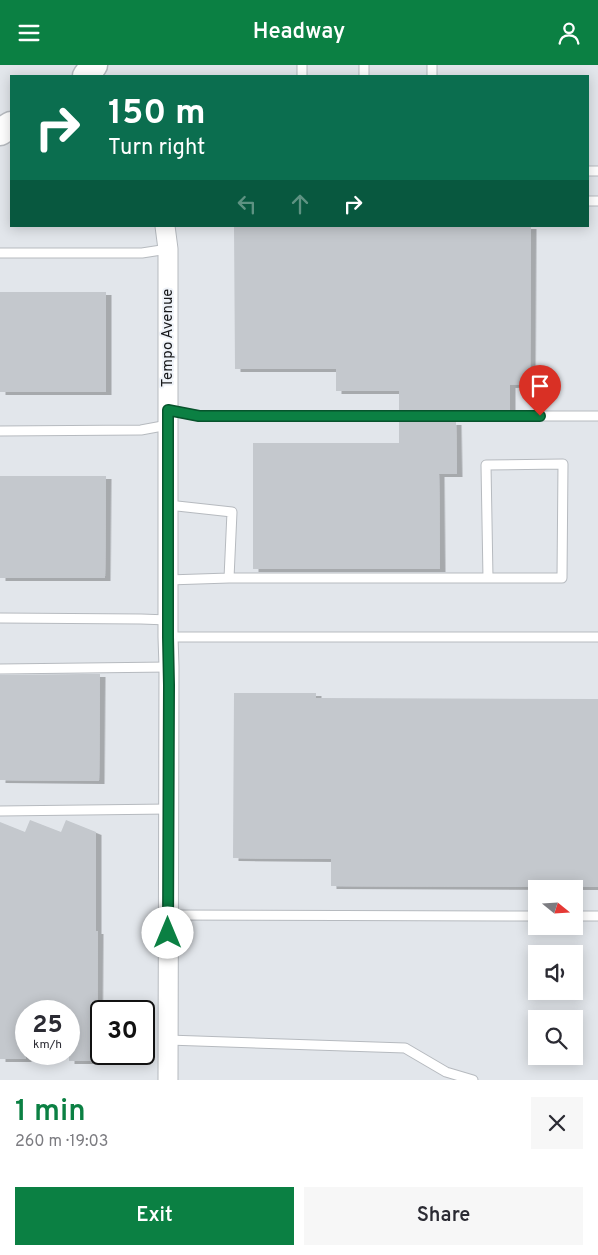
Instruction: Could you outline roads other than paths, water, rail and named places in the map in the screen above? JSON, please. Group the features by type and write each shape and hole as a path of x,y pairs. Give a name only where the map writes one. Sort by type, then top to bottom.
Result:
{"street":[{"name":"Tempo Avenue","path":"165,227 168,249 168,1080"}],"lane":[{"path":"0,253 142,253 168,249"},
{"path":"0,431 141,430 168,417 199,416 598,416"},
{"path":"168,580 228,578 488,578 562,577 563,464 486,465 488,578"},
{"path":"168,505 232,512 228,578"},
{"path":"0,618 140,619 168,629 598,637"},
{"path":"0,669 169,667"},
{"path":"0,811 169,809"},
{"path":"168,915 528,916"},
{"path":"583,916 598,916"},
{"path":"168,1040 405,1048 446,1071 473,1080"}]}
